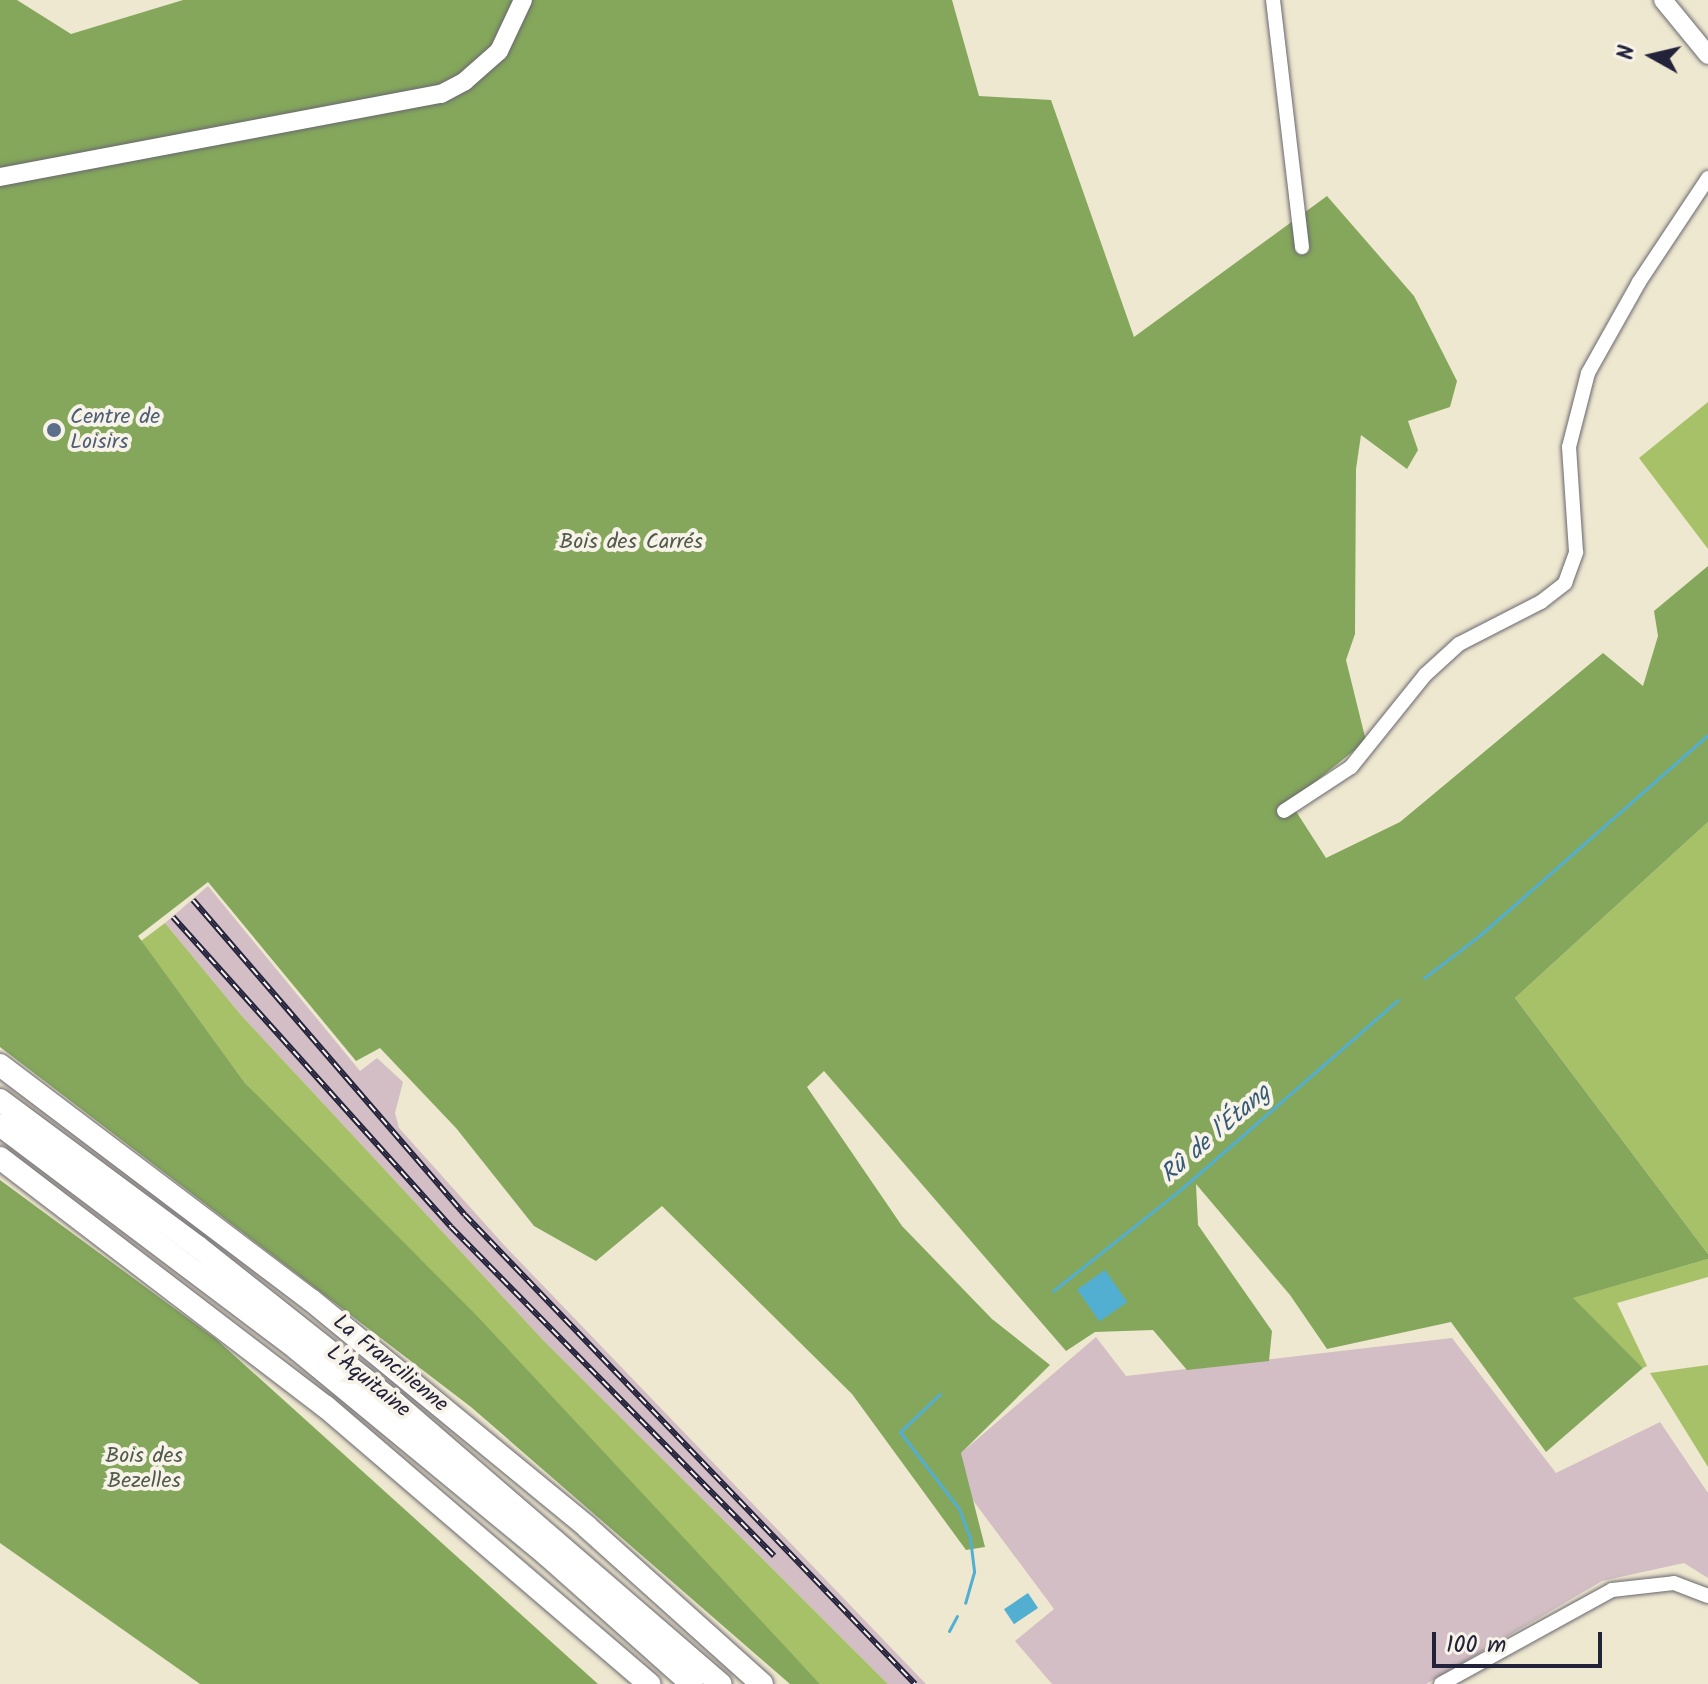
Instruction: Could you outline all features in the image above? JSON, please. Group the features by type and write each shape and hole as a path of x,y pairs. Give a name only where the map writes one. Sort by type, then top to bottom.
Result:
{"highway":[{"name":"La Francilienne","path":"0,1065 300,1291 587,1527 762,1684"},
{"name":"L'Aquitaine","path":"0,1100 198,1247 395,1403 721,1684"},
{"name":"L'Aquitaine","path":"0,1125 310,1359 547,1555 692,1684"},
{"path":"0,1158 338,1417 649,1684"}],"main road":[{"path":"0,177 441,94 494,57 523,0"},
{"path":"1663,0 1708,55"}],"street":[{"path":"1273,0 1302,247"},
{"path":"1284,811 1351,767 1425,675 1459,644 1541,602 1565,583 1576,552 1569,447 1588,373 1626,304 1708,178"},
{"path":"1441,1684 1612,1590 1674,1583 1708,1596"}],"shaded area":[{"path":"208,886 360,1071 377,1058 403,1082 395,1113 399,1128 504,1245 926,1684 888,1684 544,1341 241,1015 165,923"},
{"path":"1096,1337 1126,1376 1452,1338 1556,1473 1660,1422 1708,1493 1708,1578 1684,1563 1602,1581 1426,1684 1052,1684 1015,1641 1054,1609 969,1495 961,1453"}],"green space":[{"name":"Bois des Carrés","path":"0,0 17,0 71,34 183,0 952,0 979,96 1051,100 1134,337 1327,196 1414,296 1457,381 1450,407 1408,421 1418,450 1407,469 1361,435 1356,469 1355,634 1346,660 1366,741 1290,802 1326,858 1400,822 1603,653 1643,686 1658,636 1654,611 1708,566 1708,822 1515,998 1708,1254 1708,1259 1573,1298 1643,1368 1546,1452 1451,1322 1327,1349 1290,1295 1196,1184 1198,1225 1272,1331 1269,1361 1187,1370 1153,1330 1095,1332 1066,1351 824,1071 807,1087 902,1226 992,1319 1050,1365 961,1453 985,1547 966,1550 852,1394 662,1206 596,1261 534,1226 456,1128 380,1048 356,1061 208,882 138,936 245,1083 478,1317 820,1684 790,1684 471,1407 0,1047"},
{"path":"1708,402 1708,549 1639,458"},
{"path":"1708,822 1708,1254 1515,998"},
{"path":"165,923 241,1015 544,1341 888,1684 820,1684 245,1083 141,941"},
{"name":"Bois des Bezelles","path":"0,1180 216,1339 598,1684 200,1684 0,1543"},
{"path":"1708,1259 1708,1277 1617,1303 1647,1366 1643,1368 1572,1298"},
{"path":"1708,1365 1708,1467 1650,1373"}],"water":[{"path":"1105,1270 1127,1302 1100,1321 1077,1290"},
{"path":"1028,1593 1038,1608 1014,1624 1004,1609"}],"waterway":[{"name":"Rû de l'Étang","path":"1424,978 1479,936 1708,735"},
{"name":"Rû de l'Étang","path":"1053,1291 1180,1190 1398,1000"},
{"name":"Rû de l'Étang","path":"940,1394 900,1432 959,1509 970,1538 974,1572 965,1603"},
{"name":"Rû de l'Étang","path":"949,1631 957,1616"}],"railway":[{"path":"193,900 465,1215 915,1684"},
{"path":"173,917 451,1227 774,1556"}],"place":[{"name":"Centre de Loisirs","path":"54,430"}]}
